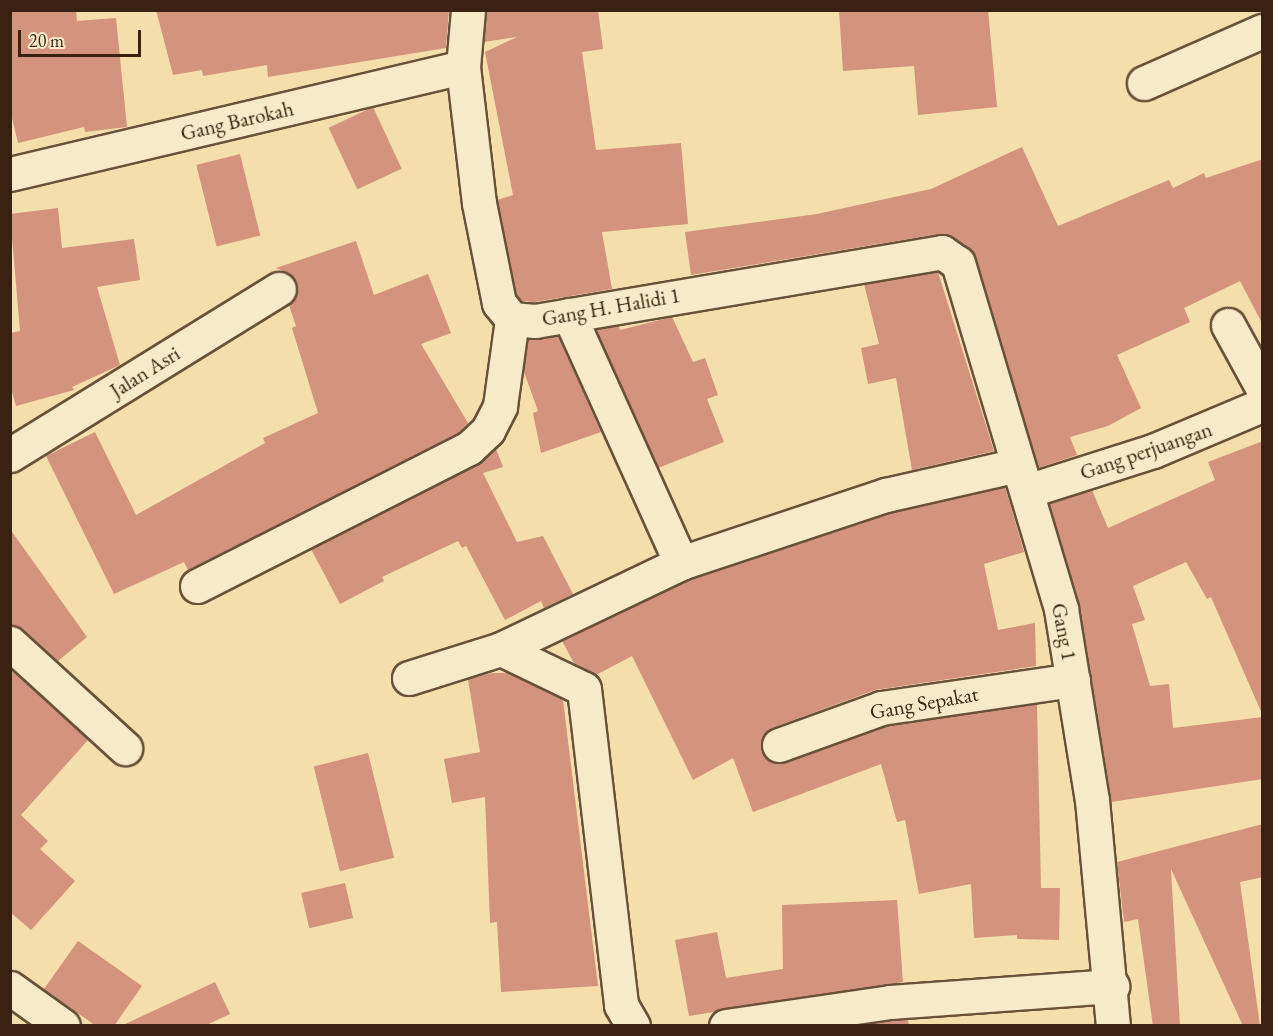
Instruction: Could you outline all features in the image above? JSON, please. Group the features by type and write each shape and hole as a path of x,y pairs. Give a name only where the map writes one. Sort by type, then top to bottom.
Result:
{"street":[{"name":"Gang H. Halidi 1","path":"468,10 464,68 493,281 499,303 512,319 535,321 772,278 950,254"},
{"path":"1144,83 1263,31"},
{"name":"Gang Barokah","path":"10,174 464,68"},
{"name":"Gang 1","path":"950,254 962,272 1061,609 1092,800 1112,986 1113,1026"},
{"name":"Jalan Asri","path":"10,455 279,289"},
{"path":"568,315 681,563"},
{"path":"197,586 469,448 488,430 500,406 512,319"},
{"path":"1228,325 1263,387"},
{"name":"Gang perjuangan","path":"409,678 501,649 681,563 886,495 1023,478 1153,451 1263,405"},
{"path":"10,643 125,748"},
{"path":"501,649 584,689 621,1005 633,1026"},
{"name":"Gang Sepakat","path":"779,745 881,708 1073,680"},
{"path":"726,1026 925,1012 1112,986"},
{"path":"10,988 63,1026"}],"building":[{"path":"11,10 76,10 77,21 116,18 127,127 85,132 84,127 18,143 10,110"},
{"path":"156,10 449,10 446,48 268,77 267,65 203,76 202,70 173,75"},
{"path":"487,10 598,10 603,49 582,52 596,150 681,143 688,224 602,232 612,289 534,302 522,301 516,295 497,200 513,195 485,52 517,37 484,42"},
{"path":"839,10 988,10 997,107 918,115 914,66 843,71"},
{"path":"373,107 402,169 357,189 329,128"},
{"path":"1022,147 1058,226 1169,180 1173,188 1204,173 1206,178 1263,159 1263,325 1240,281 1184,308 1190,322 1117,355 1141,408 1108,426 1070,437 1077,455 1038,468 976,258 953,237 939,234 691,275 685,232 817,214 931,189"},
{"path":"240,154 260,236 217,246 196,165"},
{"path":"58,208 62,248 134,239 140,280 97,287 120,365 72,387 74,390 16,406 10,385 10,333 20,331 10,214"},
{"path":"356,241 374,295 428,274 451,333 421,344 468,423 458,433 188,570 184,562 114,594 46,456 95,432 136,515 265,443 263,438 318,413 292,328 296,326 289,305 298,288 288,273 276,268"},
{"path":"938,272 994,451 912,470 896,378 868,384 861,348 879,344 864,284"},
{"path":"672,317 693,362 705,358 718,395 707,399 724,442 658,468 596,330 619,326 620,330"},
{"path":"558,336 601,432 541,453 533,413 538,411 524,372 528,339"},
{"path":"1263,441 1263,716 1211,597 1207,599 1186,562 1133,586 1145,620 1132,624 1150,686 1169,684 1173,728 1263,717 1263,779 1111,802 1079,606 1049,504 1092,490 1108,528 1215,480 1208,462"},
{"path":"496,449 503,467 483,473 517,542 543,536 573,594 544,608 541,601 505,620 466,546 462,548 458,541 382,577 384,581 340,604 311,549 477,465"},
{"path":"1005,487 1024,552 984,564 998,630 1035,623 1036,666 875,690 772,728 761,741 761,751 767,760 785,763 886,726 1037,704 1041,888 1060,888 1059,940 1017,939 1017,935 974,938 971,884 919,894 905,820 897,822 881,764 753,812 733,758 693,780 632,656 596,675 574,663 562,641 688,580 891,513"},
{"path":"10,529 87,637 58,661 23,629 10,625"},
{"path":"10,669 88,740 21,815 48,841 40,849 75,881 31,930 10,912"},
{"path":"492,673 508,673 563,700 598,986 501,992 497,922 490,923 485,797 452,803 444,759 480,752 468,679"},
{"path":"368,753 394,858 340,871 314,767"},
{"path":"1263,824 1263,877 1240,882 1260,1026 1243,1026 1171,869 1180,1026 1153,1026 1138,919 1124,922 1117,862"},
{"path":"345,883 353,918 309,928 301,893"},
{"path":"897,900 903,982 689,1016 675,940 717,932 726,978 783,969 782,905"},
{"path":"78,941 142,986 114,1026 96,1026 44,989"},
{"path":"215,982 230,1014 204,1026 121,1026"},
{"path":"908,1020 909,1026 859,1026 892,1021"}]}
